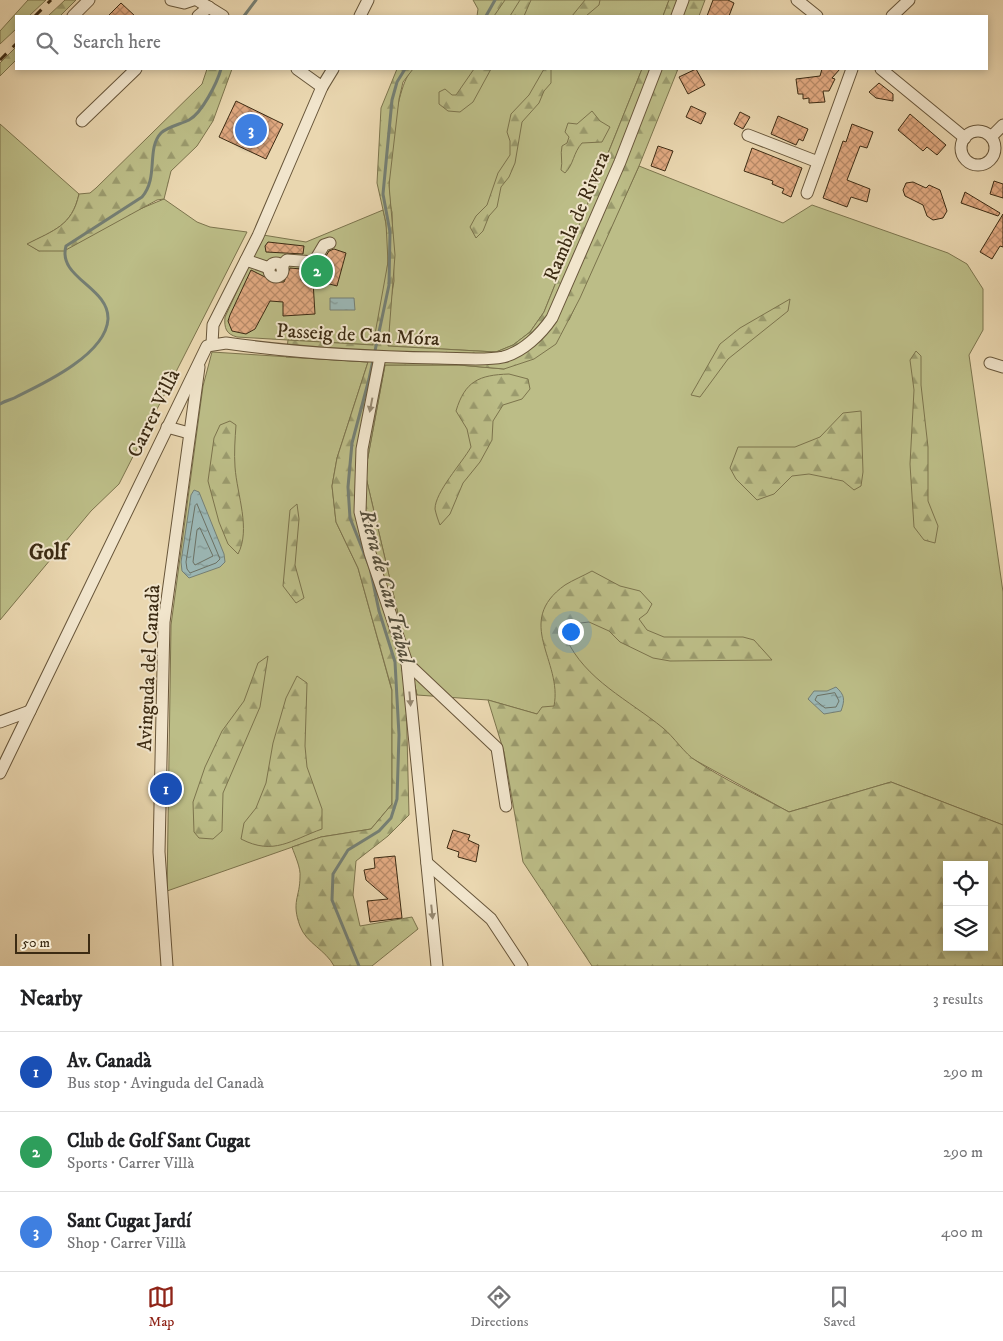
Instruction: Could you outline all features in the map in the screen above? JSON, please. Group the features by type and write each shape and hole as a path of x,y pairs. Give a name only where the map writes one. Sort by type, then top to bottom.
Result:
{"street":[{"path":"74,15 89,0"},
{"path":"171,0 192,1 209,7 221,15"},
{"path":"360,15 368,0"},
{"path":"676,15 683,0"},
{"path":"797,0 816,15"},
{"path":"893,15 909,0"},
{"path":"199,15 209,7"},
{"path":"82,121 135,70"},
{"path":"298,70 322,87"},
{"path":"212,344 212,325 246,260 322,87 332,70"},
{"name":"Rambla de Rivera","path":"503,357 540,335 552,318 620,162 656,70"},
{"path":"808,193 852,70"},
{"path":"881,70 965,138"},
{"path":"991,137 1003,125"},
{"path":"975,132 981,132 991,137 998,158 984,164 970,163 962,151 965,138 975,132"},
{"path":"748,135 818,162"},
{"path":"246,260 269,268 276,264 282,269 287,260 314,262 324,246 330,243"},
{"name":"Passeig de Can Móra","path":"212,344 226,343 377,357 503,357"},
{"name":"Carrer Villà","path":"0,773 200,358 204,350 212,344"},
{"path":"377,357 362,449 360,512 370,553 407,663 437,966"},
{"name":"Avinguda del Canadà","path":"167,966 159,852 164,622 200,358"},
{"path":"990,363 1003,368"},
{"path":"167,428 189,433"},
{"path":"407,663 497,748 506,806"},
{"path":"0,722 30,711"},
{"path":"427,863 491,919 522,966"}],"green space":[{"path":"28,0 46,0 30,15 15,15 15,30 0,44 0,31"},
{"path":"65,0 76,0 61,15 49,15"},
{"path":"473,0 505,0 495,15 477,15 478,9"},
{"path":"500,0 669,0 663,15 491,15"},
{"path":"520,0 531,0 524,15 511,15"},
{"path":"585,0 600,0 599,5 587,15 573,15"},
{"path":"669,0 705,0 699,15 663,15"},
{"path":"15,48 15,61 0,76 0,63"},
{"path":"207,70 232,70 213,121 197,146 171,171 164,199 157,200 64,251 39,251 27,244 60,226 67,220 76,205 79,194 90,193 96,188 202,84"},
{"path":"397,70 412,70 403,82 399,99 389,185 395,255 388,346 496,352 513,345 530,332 544,312 642,70 678,70 639,166 580,298 556,344 534,359 504,369 459,365 385,365 365,473 417,695 406,695 409,815 388,836 356,861 353,895 360,926 412,917 418,929 372,966 334,966 303,932 297,918 296,905 300,873 292,847 321,837 371,829 392,804 392,690 358,568 336,522 332,486 337,458 368,362 286,357 288,340 373,345 388,262 386,223 377,183 381,108"},
{"path":"412,70 642,70 544,312 530,332 513,345 496,352 388,346 390,305 394,281 389,182 390,161 396,115 406,79"},
{"path":"473,70 490,70 473,102 460,112 448,111 439,104 439,92 445,89 452,95 456,95"},
{"path":"543,70 551,70 551,83 544,91 539,103 522,122 515,163 509,177 501,187 497,207 489,216 483,231 476,238 470,227 476,216 487,205 498,173 510,155 510,141 507,132 511,114 529,95"},
{"path":"592,111 600,121 610,127 602,142 582,143 565,173 561,170 561,152 562,146 567,143 569,137 565,132 568,123 577,124"},
{"path":"0,124 79,194 72,213 61,226 28,244 39,251 164,199 197,222 210,227 247,232 119,484 91,511 0,620"},
{"path":"639,166 783,223 812,205 948,253 967,264 983,289 983,330 969,355 1003,592 1003,825 891,782 789,812 693,759 488,700 417,695 365,473 385,365 459,365 504,369 569,320"},
{"path":"383,210 388,244 388,261 384,295 373,345 237,337 228,332 225,327 225,317 263,235 306,242"},
{"path":"790,299 788,311 728,359 700,397 691,395 720,344 740,328"},
{"path":"916,351 921,356 921,385 928,447 928,501 938,526 935,543 924,540 914,527 910,464 914,390 910,360"},
{"path":"212,352 368,362 337,458 332,486 336,522 358,568 392,691 392,804 371,829 321,837 167,891 171,625 203,386"},
{"path":"509,374 528,379 530,389 522,399 503,405 493,421 492,440 480,462 463,483 450,514 440,525 435,509 439,494 471,447 467,429 456,411 460,401 469,386 481,378"},
{"path":"861,411 863,472 861,486 854,490 843,481 809,474 792,476 774,494 757,500 736,479 730,468 738,447 795,447 820,437 843,413"},
{"path":"230,421 236,425 235,467 243,523 242,544 238,554 228,544 219,522 208,481 214,438 220,425"},
{"path":"297,504 299,519 295,565 304,598 296,603 283,586 290,510"},
{"path":"592,571 620,586 640,591 652,604 647,613 639,619 647,630 664,637 743,637 754,640 772,660 670,661 653,658 620,642 609,631 589,622 572,624 566,638 574,653 596,678 663,728 691,758 729,781 789,812 891,782 1003,825 1003,966 592,966 523,862 504,752 488,700 537,714 542,707 554,706 555,689 541,628 543,613 550,599 565,585"},
{"path":"268,656 260,707 223,793 222,831 213,839 199,838 194,832 193,802 205,767 222,731 244,701 258,663"},
{"path":"297,676 307,683 305,746 307,767 322,809 322,829 273,846 253,844 241,839 244,823 256,808 266,783 273,743 286,698"}],"water":[{"path":"330,298 354,298 355,310 330,310"},
{"path":"194,490 199,492 224,554 225,562 220,567 189,578 182,571 181,562 191,495"},
{"path":"836,687 843,698 841,711 824,714 808,699 814,691 827,691"}],"building":[{"path":"713,0 728,0 734,3 729,15 707,15"},
{"path":"121,3 134,15 109,15"},
{"path":"697,70 705,85 688,94 679,77"},
{"path":"822,70 839,70 832,78 835,79 829,91 823,91 825,102 809,103 809,98 803,99 803,94 798,94 796,79 820,76"},
{"path":"879,83 893,94 893,101 876,98 869,92"},
{"path":"236,101 283,124 266,159 219,137"},
{"path":"691,106 706,113 701,124 686,117"},
{"path":"740,112 750,117 743,129 734,124"},
{"path":"910,114 946,145 937,155 927,147 923,151 898,130"},
{"path":"778,116 808,129 803,141 799,139 796,145 771,134"},
{"path":"852,124 873,132 867,148 860,146 847,180 870,189 867,202 851,197 847,207 823,198 843,141 846,142"},
{"path":"658,146 673,151 665,171 651,166"},
{"path":"752,148 802,168 791,197 782,193 784,189 772,184 773,181 744,171"},
{"path":"994,181 1003,184 1003,198 990,194"},
{"path":"913,182 926,188 929,185 940,190 947,211 943,218 933,220 927,216 923,205 905,196 903,190 906,183"},
{"path":"965,192 1000,213 998,216 961,203"},
{"path":"1003,214 1003,247 1000,246 992,259 980,252"},
{"path":"268,242 304,246 303,254 266,252 265,246"},
{"path":"334,249 346,253 337,286 318,281 323,261 329,251"},
{"path":"290,268 301,269 301,280 313,281 315,314 283,316 283,302 270,301 255,329 246,334 232,331 228,321 251,270 275,282 284,282"},
{"path":"453,830 470,835 468,840 479,845 476,862 458,857 459,852 447,848"},
{"path":"395,856 402,918 370,922 367,901 388,899 366,880 364,870 375,868 374,858"}],"waterway":[{"path":"245,15 256,0"},
{"name":"Riera de Can Trabal","path":"487,15 495,0"},
{"path":"0,404 72,366 97,344 105,332 108,319 106,308 101,299 69,266 65,257 66,246 142,197 150,181 154,147 161,133 170,127 189,120 199,111 213,89 221,70"},
{"name":"Riera de Can Trabal","path":"359,966 332,900 333,874 348,850 379,831 391,818 397,799 399,735 395,662 379,611 370,568 350,518 348,487 352,443 369,379 389,285 390,232 383,194 392,100 397,82 404,70"}],"railway":[{"path":"36,15 51,0"},
{"path":"0,60 15,45"}],"place":[{"name":"Sant Cugat Jardí","path":"251,130"},
{"name":"Club de Golf Sant Cugat","path":"317,271"},
{"name":"Av. Canadà","path":"166,789"}],"district":[{"name":"Golf","path":"48,552"}]}
